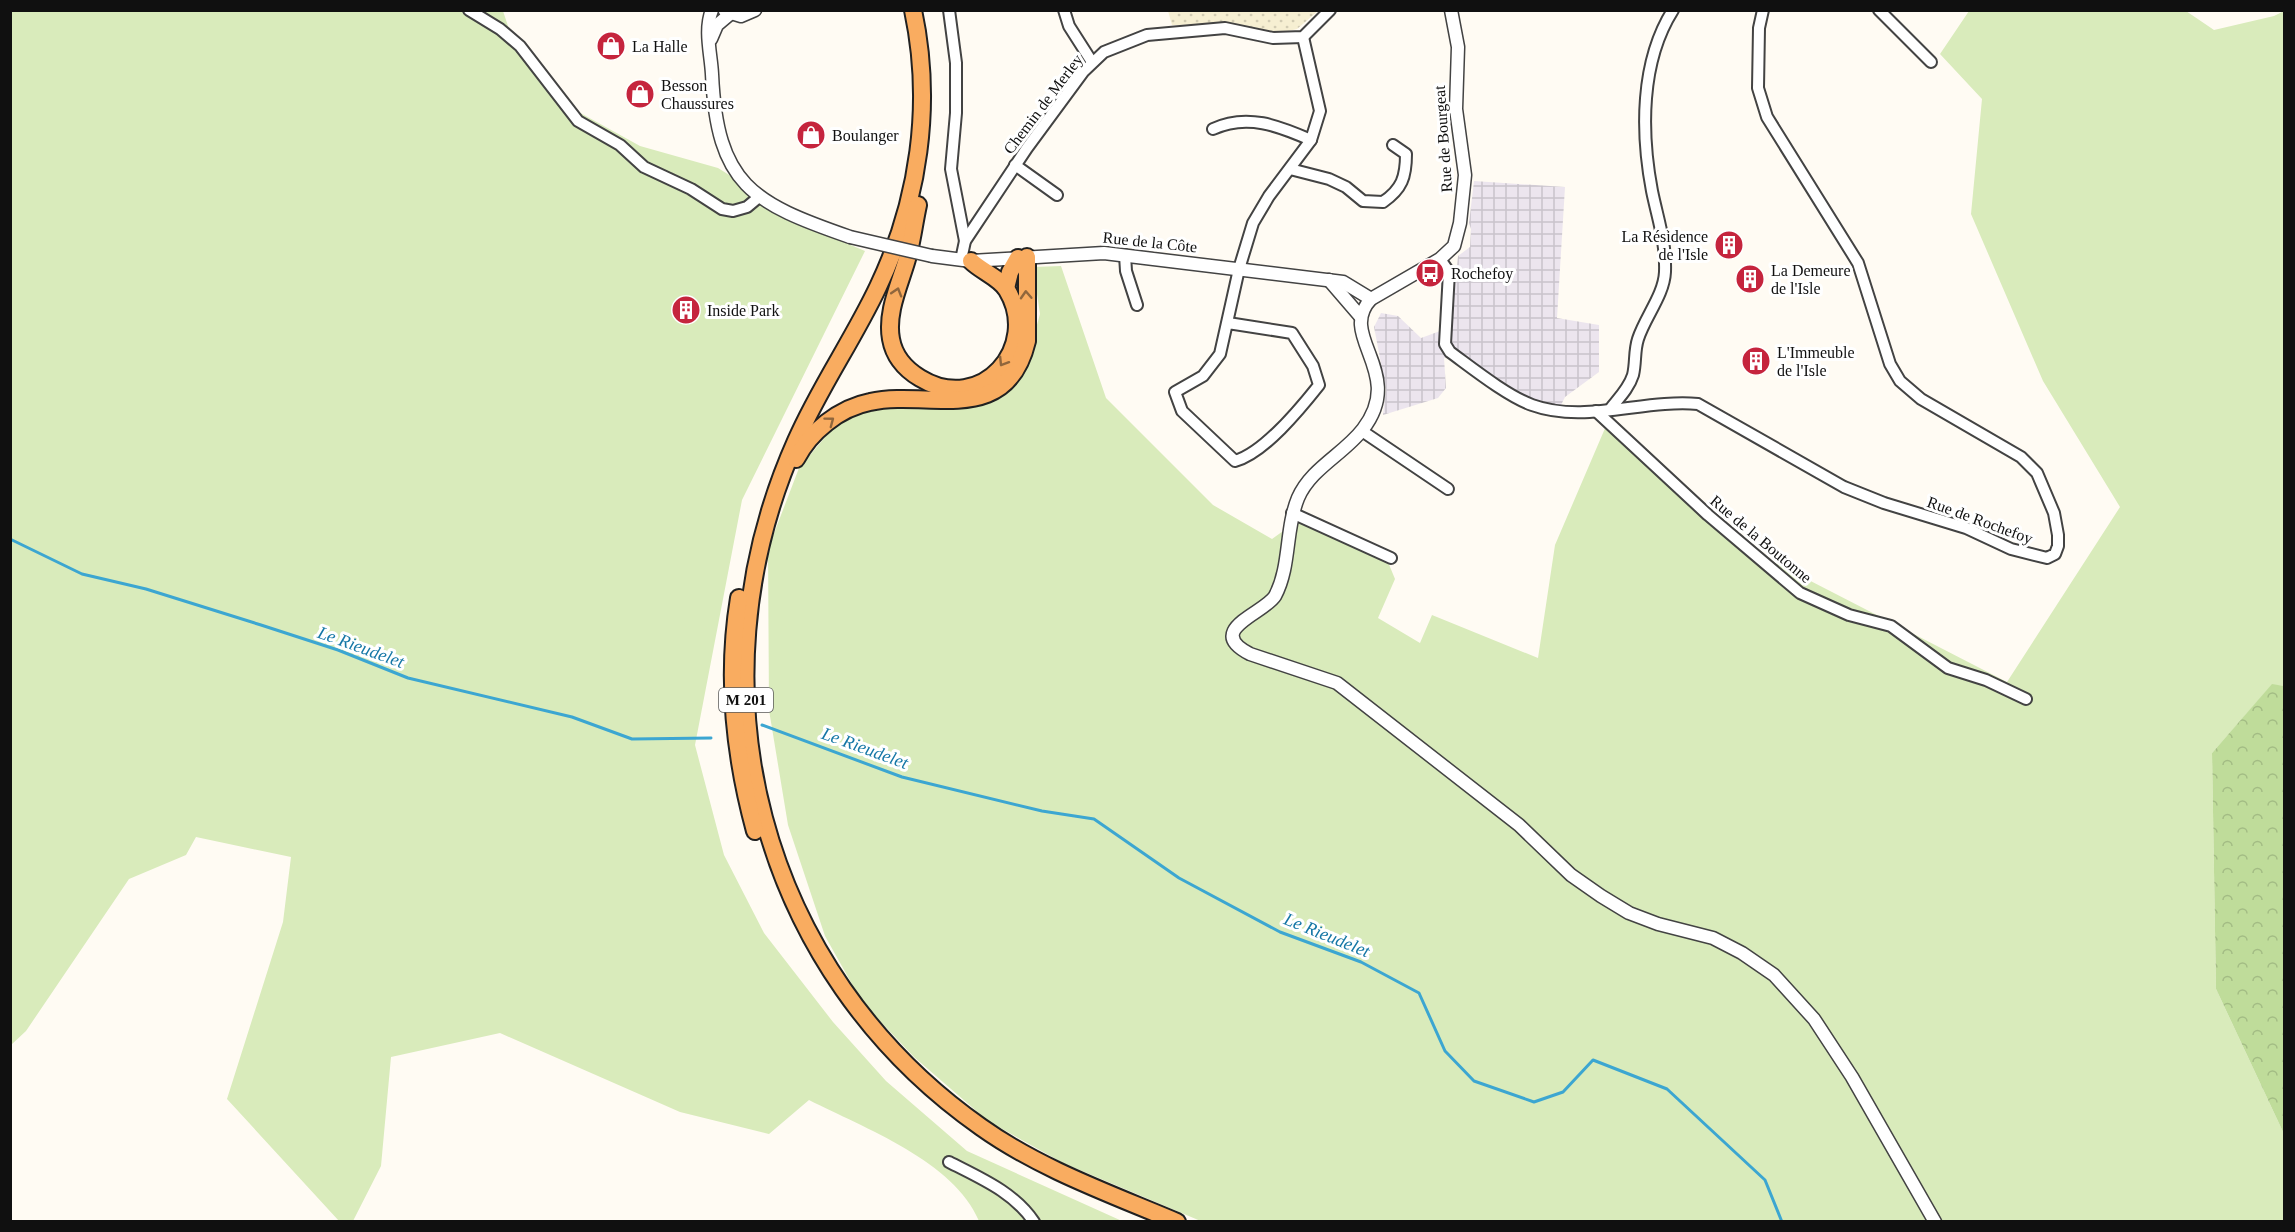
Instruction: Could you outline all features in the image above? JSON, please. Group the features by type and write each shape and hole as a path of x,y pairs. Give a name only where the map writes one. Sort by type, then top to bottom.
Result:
{"highway":[{"name":"M 201","path":"907,10 916,82 916,137 901,213 873,283 788,438 759,513 741,582 734,626 732,677 735,739 740,770 757,840 783,909 840,1001 894,1066 931,1101 985,1141 1045,1176 1152,1221"},
{"name":"M 201","path":"915,10 923,100 920,149 904,220 878,287 796,440 765,522 747,615 745,659 749,743 763,818 774,854 801,920 821,958 844,994 894,1055 982,1129 1054,1169 1177,1221"},
{"path":"915,10 924,52 926,124 918,204 908,256 891,313 890,327 895,353 909,371 932,385 956,390 973,388 990,379 1001,367 1014,343 1014,306 1006,288 966,260"},
{"path":"1006,288 1010,272 1022,258"},
{"path":"765,522 798,455 818,430 844,412 871,401 973,400 995,390 1008,379 1024,354 1027,340 1022,258"}],"street":[{"path":"469,10 500,29 520,46 556,96 578,121 620,145 645,167 691,189 722,208 733,211 747,207 759,197 731,164 719,136 713,103 708,29 712,10"},
{"path":"710,43 717,25 727,12 741,16 755,10"},
{"path":"949,10 956,63 956,112 951,169 965,242"},
{"path":"1064,10 1069,26 1092,62"},
{"path":"1227,323 1292,333 1313,366 1319,385 1302,406 1249,458 1235,461 1182,411 1175,392 1203,376 1221,354 1227,323 1239,269 1253,223 1269,196 1311,140 1320,111 1303,37 1330,10"},
{"name":"Rue de Bourgeat","path":"1360,316 1371,299 1440,259 1454,246 1464,194 1465,175 1455,86 1458,47 1451,10"},
{"path":"1611,408 1630,381 1635,349 1642,328 1661,290 1665,273 1663,230 1652,191 1646,90 1652,56 1663,27 1673,10"},
{"name":"Rue de Rochefoy","path":"1440,259 1449,272 1445,344 1450,352 1531,405 1558,411 1596,411 1678,402 1698,404 1834,482 1884,503 1966,528 2011,549 2047,558 2055,554 2058,546 2054,513 2037,473 2021,458 1921,399 1900,381 1890,364 1858,263 1767,117 1758,88 1759,28 1763,10"},
{"path":"1879,10 1931,62"},
{"name":"Chemin de Merley","path":"966,260 965,242 1015,165 1092,62 1104,52 1126,41 1147,35 1225,28 1273,38 1303,37"},
{"path":"1213,129 1228,122 1242,120 1277,125 1311,140"},
{"path":"1290,169 1329,179 1346,187 1363,201 1383,202 1398,192 1406,174 1406,154 1393,145"},
{"path":"1015,165 1057,195"},
{"name":"Rue de la Côte","path":"759,197 810,223 850,237 932,256 966,260 1104,253 1125,255 1343,282 1371,299"},
{"path":"1125,255 1126,271 1137,305"},
{"path":"1329,280 1360,316 1360,329 1378,375 1380,393 1373,415 1362,431 1308,483 1292,513 1281,580 1274,598 1245,617 1234,632 1240,649 1337,683 1519,825 1571,875 1601,896 1629,913 1658,924 1713,938 1742,953 1773,975 1814,1018 1852,1077 1935,1221"},
{"name":"Rue de la Boutonne","path":"1596,411 1708,515 1800,593 1849,615 1891,626 1948,668 1986,680 2026,699"},
{"path":"1362,431 1448,489"},
{"path":"1292,513 1391,558"},
{"path":"949,1162 999,1188 1026,1209 1034,1221"}],"shaded area":[{"path":"1168,11 1318,11 1297,29 1280,33 1237,24 1172,25"},
{"path":"1474,181 1565,187 1557,318 1599,325 1599,372 1565,397 1561,405 1544,403 1525,396 1459,353 1444,358 1446,388 1438,398 1383,415 1386,389 1374,327 1381,313 1398,316 1421,338 1451,327 1458,256 1470,247 1469,223"}],"green space":[{"path":"11,11 503,11 508,26 575,110 640,146 718,168 822,233 865,251 742,500 695,745 724,855 764,933 833,1022 886,1081 967,1151 1122,1221 979,1221 967,1200 950,1181 929,1164 905,1148 809,1100 769,1134 680,1112 500,1033 391,1057 381,1166 353,1221 339,1221 227,1099 283,922 291,857 196,837 186,855 129,879 26,1031 11,1045"},
{"path":"1969,11 2186,11 2214,30 2274,16 2284,11 2284,686 2272,685 2212,753 2216,989 2284,1134 2284,1221 1203,1222 1063,1163 988,1121 914,1057 862,1002 825,936 788,825 769,710 768,549 799,468 838,422 878,406 961,409 1000,394 1026,364 1040,314 1033,267 1061,266 1106,398 1213,505 1272,539 1297,521 1388,562 1395,579 1378,618 1420,643 1432,615 1538,658 1555,545 1609,419 1760,555 2007,682 2120,507 2043,381 1971,214 1982,99 1940,54"},
{"path":"2272,684 2284,686 2284,1134 2216,989 2212,753"}],"waterway":[{"name":"Le Rieudelet","path":"10,539 82,574 146,589 261,625 338,650 408,678 572,717 632,739 711,738"},
{"name":"Le Rieudelet","path":"762,725 902,777 1042,811 1094,819 1179,878 1280,932 1361,962 1419,993 1445,1051 1474,1081 1534,1102 1563,1092 1593,1060 1667,1089 1765,1180 1782,1222"}],"place":[{"name":"La Halle","path":"611,46"},
{"name":"Besson Chaussures","path":"640,94"},
{"name":"Boulanger","path":"811,135"},
{"name":"La Résidence de l'Isle","path":"1729,245"},
{"name":"Rochefoy","path":"1430,273"},
{"name":"La Demeure de l'Isle","path":"1750,279"},
{"name":"Inside Park","path":"686,310"},
{"name":"L'Immeuble de l'Isle","path":"1756,361"}]}
